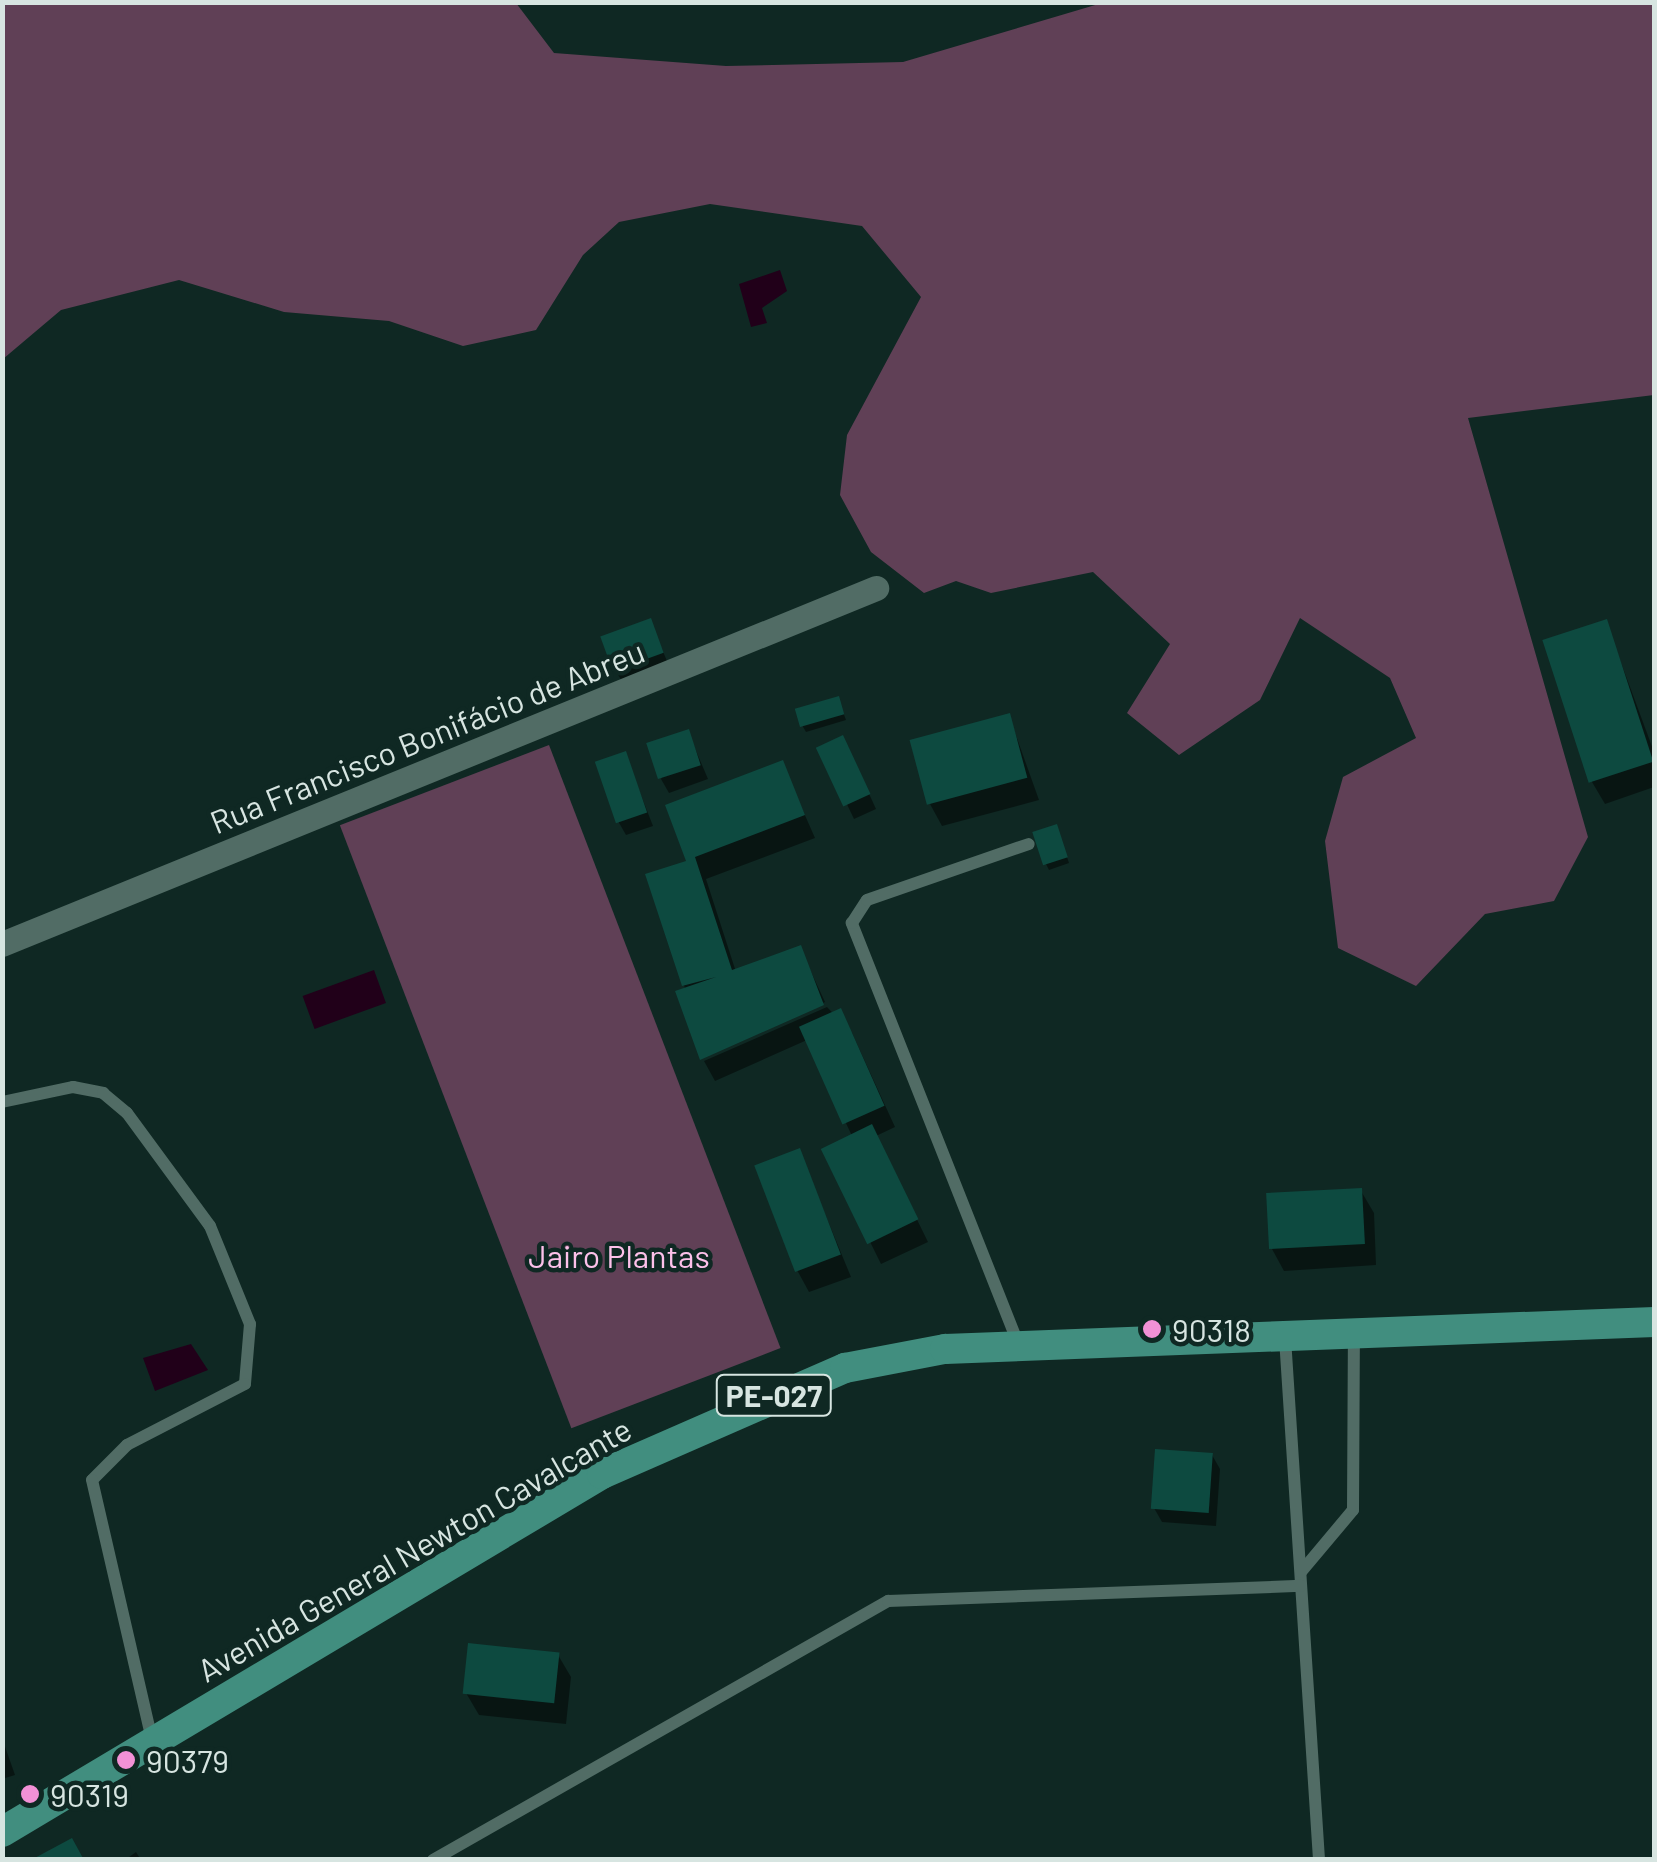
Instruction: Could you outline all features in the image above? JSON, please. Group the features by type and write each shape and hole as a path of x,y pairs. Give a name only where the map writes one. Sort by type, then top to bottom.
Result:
{"main road":[{"name":"Avenida General Newton Cavalcante","path":"2,1832 602,1474 740,1408 845,1368 1020,1346 1654,1322"}],"street":[{"name":"Rua Francisco Bonifácio de Abreu","path":"2,944 876,588"}],"lane":[{"path":"1020,1346 852,924 868,900 1028,844"},
{"path":"2,1102 73,1087 103,1092 126,1113 210,1226 250,1324 245,1384 127,1445 92,1480 153,1742"},
{"path":"433,1860 888,1601 1301,1579 1353,1510 1354,1333"},
{"path":"1284,1334 1319,1860"}],"green space":[{"path":"3,2 516,3 554,53 726,66 903,62 1102,3 1654,3 1654,395 1468,418 1588,837 1554,901 1485,914 1416,986 1338,948 1325,841 1343,777 1416,738 1390,678 1300,618 1260,700 1179,755 1127,713 1170,644 1093,572 991,593 956,581 924,593 871,552 840,495 847,435 921,297 862,226 710,204 619,222 583,255 536,330 463,346 389,321 284,312 179,280 61,310 3,359"},
{"name":"Jairo Plantas","path":"549,745 781,1348 571,1428 340,825"}],"shaded area":[{"path":"780,270 787,291 762,308 767,323 751,327 739,284"},
{"path":"374,970 386,1003 315,1029 303,996"},
{"path":"191,1344 208,1370 155,1391 143,1358"}],"building":[{"path":"651,618 664,653 613,671 600,636"},
{"path":"1607,619 1653,762 1589,783 1542,640"},
{"path":"839,696 844,714 800,727 795,709"},
{"path":"1010,713 1027,778 927,805 910,740"},
{"path":"689,729 701,765 658,779 646,743"},
{"path":"843,735 870,794 843,807 816,748"},
{"path":"626,751 647,812 616,823 595,762"},
{"path":"783,760 805,815 695,857 732,970 801,945 824,1005 700,1060 675,991 716,977 682,986 645,874 686,861 665,805"},
{"path":"1057,824 1068,857 1043,865 1032,832"},
{"path":"841,1008 885,1106 842,1124 799,1027"},
{"path":"872,1124 918,1219 867,1244 821,1149"},
{"path":"800,1148 841,1254 795,1272 754,1166"},
{"path":"1362,1188 1365,1244 1269,1249 1266,1193"},
{"path":"1155,1449 1213,1453 1209,1513 1151,1509"},
{"path":"468,1643 559,1653 554,1703 463,1694"},
{"path":"72,1838 84,1860 31,1860"}],"place":[{"name":"90318","path":"1152,1329"},
{"name":"90379","path":"126,1760"},
{"name":"90319","path":"30,1794"}]}
